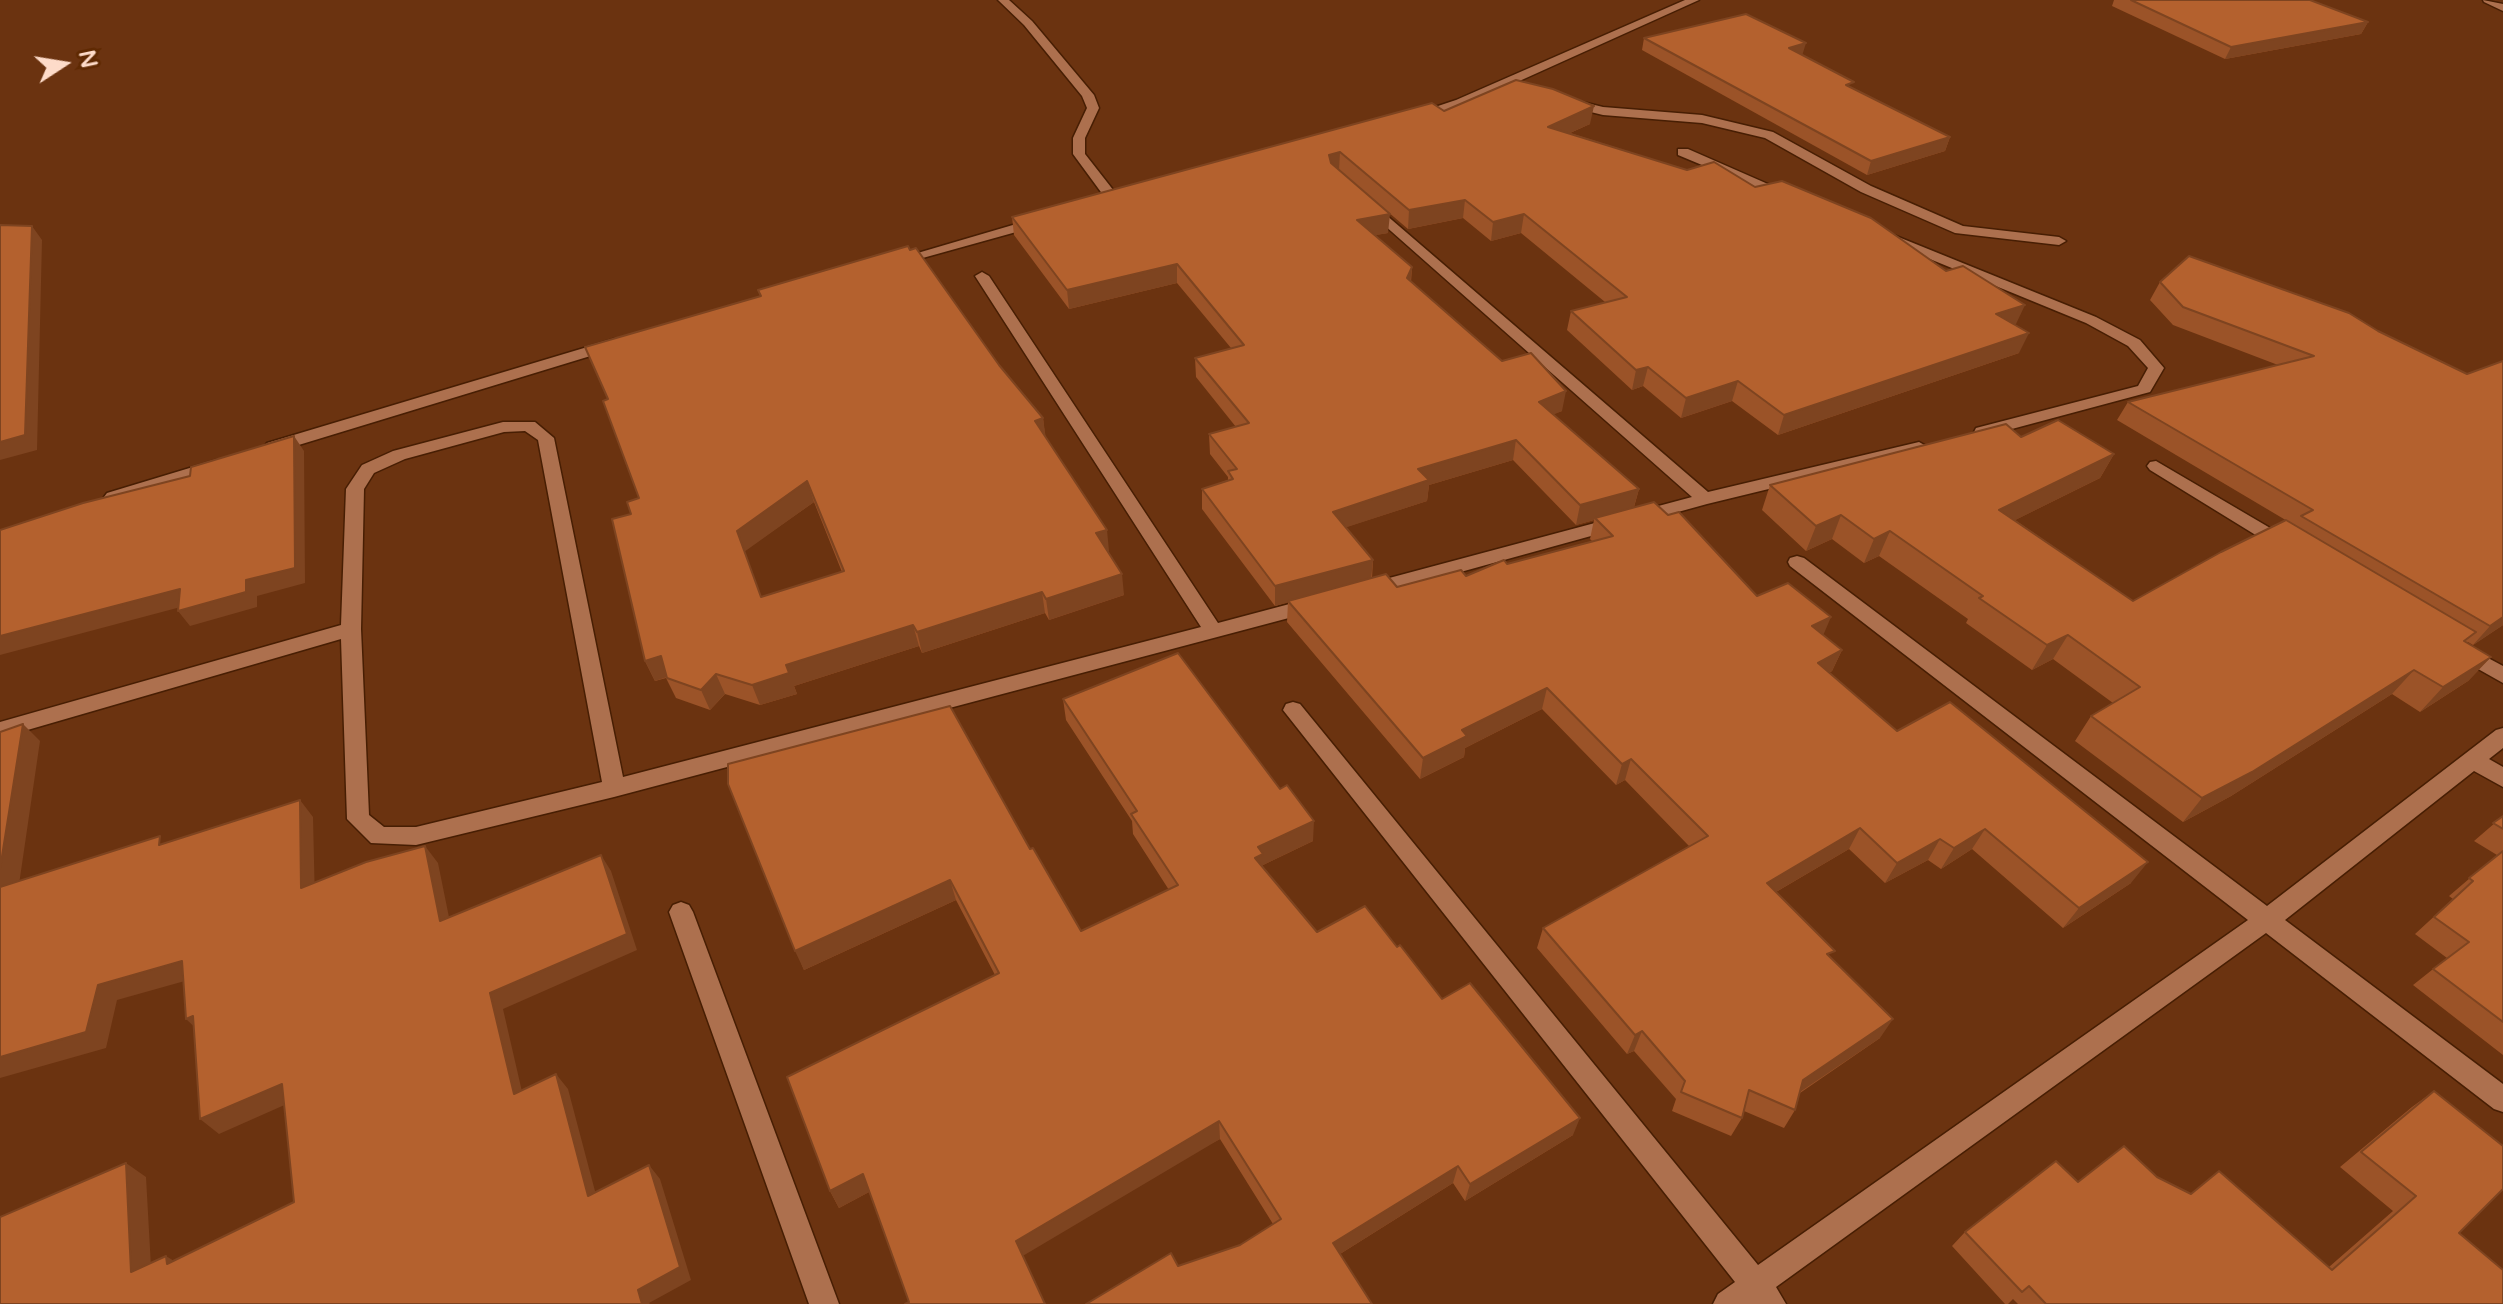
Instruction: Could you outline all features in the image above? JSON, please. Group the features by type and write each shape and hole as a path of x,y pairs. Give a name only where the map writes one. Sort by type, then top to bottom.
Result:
{"street":[{"path":"1003,0 1028,23 1088,95 1093,108 1079,138 1079,154 1113,200"},
{"path":"1401,120 1460,103 1694,0"},
{"path":"2488,0 2503,8"},
{"path":"1496,87 1527,93"},
{"path":"1558,100 1603,111 1702,119 1769,135 1866,189 1960,230 2059,241"},
{"path":"1683,152 1799,200"},
{"path":"1361,197 1705,499"},
{"path":"872,269 1054,217"},
{"path":"1872,230 2091,320 2134,343 2156,368 2144,389 1963,436"},
{"path":"982,276 1214,632"},
{"path":"259,452 626,341"},
{"path":"614,788 546,438 529,426 503,427 399,455 368,469 355,489 351,629 358,819 379,836 416,836 614,788 1214,632 1705,499 1932,443"},
{"path":"92,504 229,461"},
{"path":"2156,466 2303,555"},
{"path":"1797,562 2503,1100"},
{"path":"0,730 351,629"},
{"path":"2450,644 2503,676"},
{"path":"1293,710 1762,1294"},
{"path":"1728,1304 1762,1294 2268,919 2503,736"},
{"path":"2473,760 2503,778"},
{"path":"681,912 824,1304"}],"building":[{"path":"2131,0 2310,0 2368,22 2231,47"},
{"path":"1746,14 1806,43 1789,48 1854,82 1846,85 1950,137 1871,161 1644,38"},
{"path":"1516,80 1553,89 1594,106 1548,127 1687,170 1714,162 1755,187 1782,181 1871,218 1946,271 1963,266 2025,305 1996,314 2029,333 1784,415 1738,381 1686,398 1648,367 1636,370 1571,311 1627,297 1524,214 1493,222 1465,200 1409,210 1340,152 1329,155 1331,163 1390,214 1357,220 1412,267 1407,278 1502,361 1531,353 1566,391 1539,402 1639,489 1580,505 1516,440 1418,469 1429,480 1333,512 1373,560 1275,586 1202,489 1233,479 1228,471 1237,469 1209,434 1249,423 1195,358 1244,345 1177,264 1067,290 1012,217 1432,103 1444,111"},
{"path":"0,225 32,226 25,435 0,442"},
{"path":"908,246 910,250 916,248 999,365 1043,418 1035,421 1107,530 1096,533 1122,574 1046,599 1042,592 917,632 913,625 786,665 789,673 752,685 716,674 701,690 667,678 661,656 645,661 612,519 631,514 627,502 639,498 603,401 608,399 585,347 761,296 758,290","holes":["807,481 844,571 761,597 737,531"]},
{"path":"2189,256 2349,313 2378,331 2467,374 2503,361 2503,617 2490,626 2301,516 2313,510 2128,402 2314,356 2183,307 2160,282"},
{"path":"2058,420 2114,454 1999,510 2133,601 2286,520 2476,632 2464,641 2491,657 2443,687 2414,670 2252,772 2202,798 2091,716 2140,687 2068,635 2047,645 1890,531 1874,539 1841,515 1816,526 1770,485 2006,424 2021,437"},
{"path":"294,436 295,568 246,580 246,592 178,611 180,589 0,636 0,530 83,503 190,476 191,467"},
{"path":"1654,502 1668,515 1679,512 1757,596 1788,583 1831,617 1812,626 1842,650 1818,663 1897,731 1950,702 2148,862 2079,908 1985,829 1954,848 1940,839 1897,863 1860,828 1767,883 1835,951 1827,954 1893,1019 1803,1080 1795,1110 1749,1090 1742,1118 1681,1092 1685,1081 1642,1031 1635,1035 1543,928 1708,836 1631,759 1622,764 1547,688 1462,730 1467,736 1423,758 1288,601 1386,574 1397,587 1461,570 1466,576 1504,560 1507,564 1613,536 1595,518"},
{"path":"1178,653 1280,789 1287,785 1314,821 1258,847 1263,854 1255,858 1317,932 1365,906 1442,999 1470,983 1580,1118 1470,1184 1458,1166 1333,1243 1372,1304 1086,1304 1171,1253 1178,1266 1240,1245 1281,1219 1219,1121 1016,1241 1045,1304 905,1304 909,1302 863,1174 830,1191 787,1077 999,973 950,880 795,951 728,784 728,764 950,706 1030,849 1033,848 1081,931 1178,885 1131,814 1137,811 1063,699"},
{"path":"23,724 0,869 0,732"},
{"path":"300,800 301,888 366,862 425,846 440,921 601,855 627,934 490,993 514,1094 556,1074 588,1196 649,1165 680,1267 638,1290 642,1304 0,1304 0,1217 126,1163 131,1272 166,1256 167,1264 294,1202 282,1084 200,1119 193,1016 186,1019 182,961 98,985 86,1032 0,1057 0,887 160,836 159,845"},
{"path":"2503,816 2503,829 2493,823"},
{"path":"2503,851 2503,1022 2433,969 2469,942 2434,917 2473,881 2469,878"},
{"path":"2434,1091 2503,1146 2503,1189 2459,1233 2503,1270 2503,1304 2046,1304 2029,1286 2022,1292 1965,1232 2056,1161 2078,1182 2124,1146 2157,1177 2191,1194 2219,1171 2332,1270 2416,1196 2361,1152"}]}
